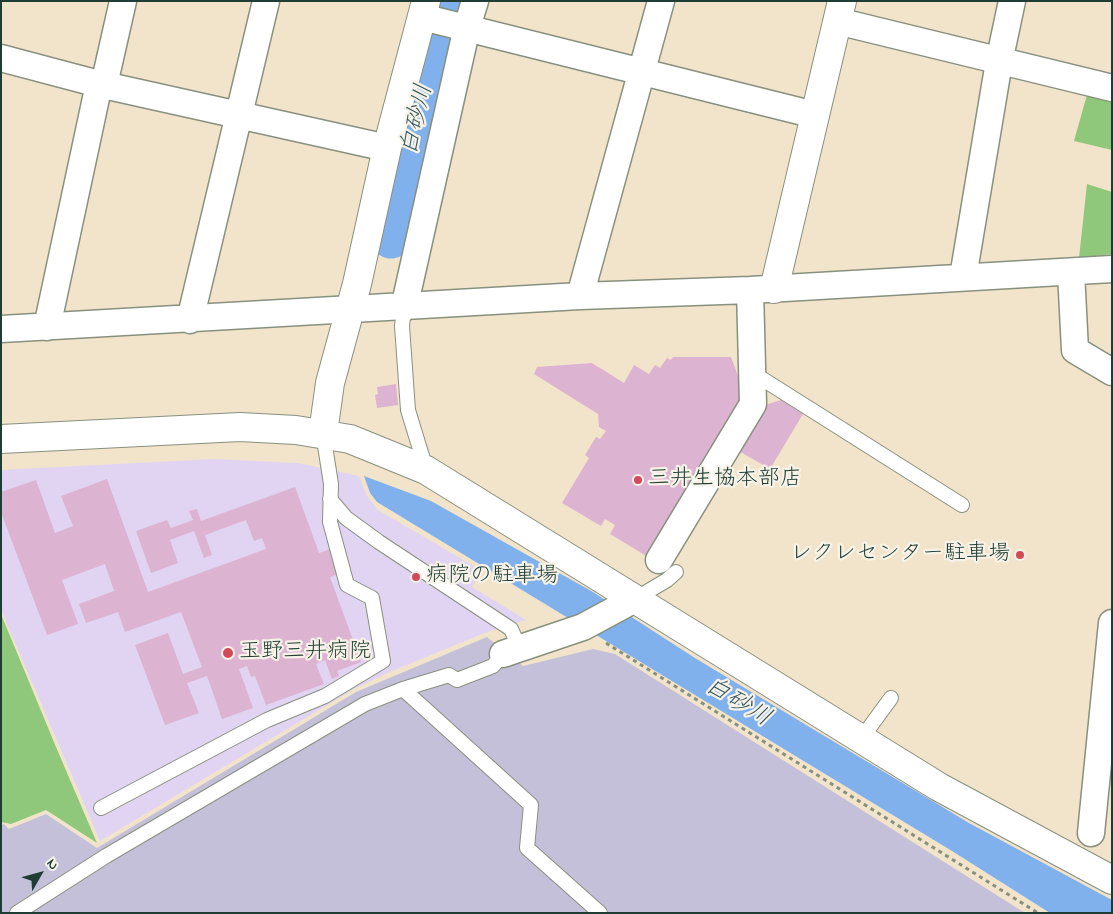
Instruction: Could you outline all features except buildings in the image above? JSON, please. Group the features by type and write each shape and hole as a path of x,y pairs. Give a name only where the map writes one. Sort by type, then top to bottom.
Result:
{"street":[{"path":"47,327 123,1"},
{"path":"190,320 266,1"},
{"path":"323,433 330,383 351,310 387,148 442,18 474,1"},
{"path":"580,296 661,1"},
{"path":"963,277 999,62 1012,1"},
{"path":"668,566 753,404 752,373 762,289 815,115 840,11 999,62 1112,88"},
{"path":"442,18 641,74 815,115"},
{"path":"404,308 442,18"},
{"path":"1,58 102,85 387,148"},
{"path":"1,329 404,308 580,296 762,289 1112,269"},
{"path":"1071,272 1075,350 1112,372"},
{"path":"1,439 240,427 323,433 350,438 426,470 627,604 861,739 939,787 1112,880"},
{"path":"512,651 581,628 627,604"},
{"path":"1091,833 1112,623"}],"lane":[{"path":"404,308 403,343 408,410 426,470"},
{"path":"752,373 962,505"},
{"path":"100,808 267,720 325,696 383,661 372,598 347,585 330,522 331,484 323,433"},
{"path":"17,913 106,856 365,704 402,689 449,675 457,680 493,666 512,651 511,629 379,542 346,518 330,499"},
{"path":"627,604 668,566"},
{"path":"402,689 532,805 527,848 600,913"},
{"path":"861,739 891,698"}],"path":[{"path":"581,628 1038,913"}],"shaded area":[{"name":"玉野三井病院","path":"214,459 298,463 359,476 367,496 378,510 482,571 472,587 526,620 487,632 385,674 354,689 100,841 1,610 1,470"},
{"path":"487,637 523,666 593,649 615,654 1025,913 1,913 1,825 4,824 9,829 46,814 97,848 356,692"}],"green space":[{"path":"1088,91 1112,97 1112,150 1074,141"},
{"path":"1087,184 1112,192 1112,254 1079,258"},
{"path":"1,614 97,843 46,810 11,824 1,822"}],"water":[{"path":"364,476 431,501 593,592 695,658 969,823 1112,900 1112,913 1050,913 952,851 377,502 370,493"}],"waterway":[{"name":"白砂川","path":"391,238 446,1"}],"place":[{"name":"三井生協本部店","path":"638,480"},
{"name":"レクレセンター駐車場","path":"1020,555"},
{"name":"病院の駐車場","path":"416,577"},
{"name":"玉野三井病院","path":"228,653"}]}
